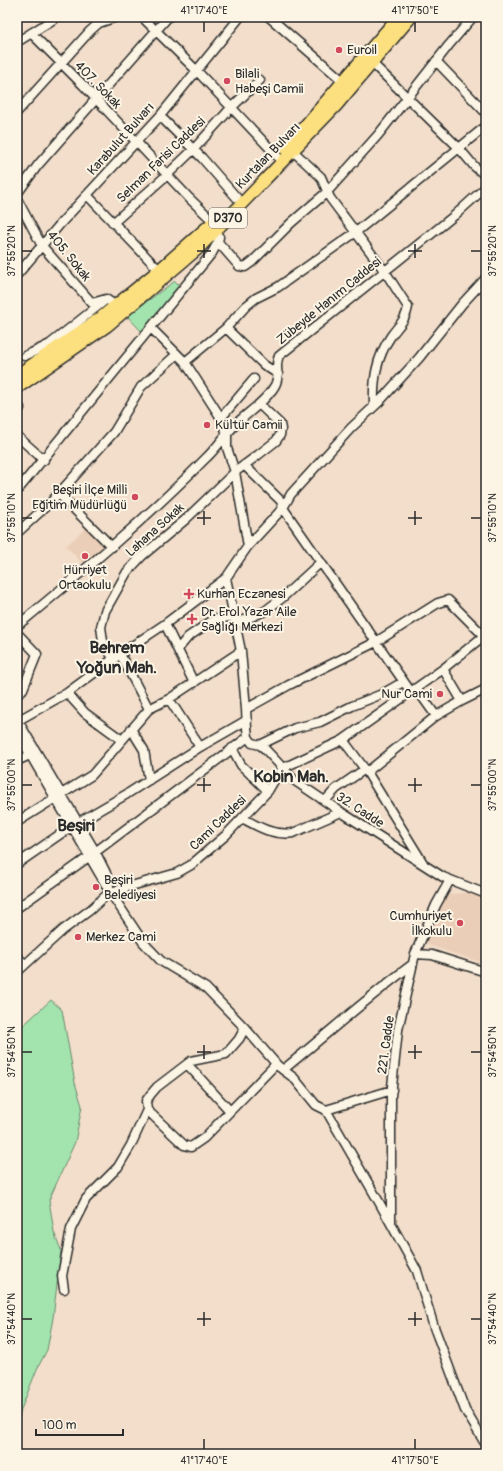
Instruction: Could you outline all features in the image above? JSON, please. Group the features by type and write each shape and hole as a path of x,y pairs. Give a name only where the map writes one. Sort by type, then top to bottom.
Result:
{"highway":[{"name":"Kurtalan Bulvarı","path":"17,388 107,326 200,246 237,198 278,157 398,17"},
{"name":"Kurtalan Bulvarı","path":"17,375 100,318 111,302 159,270 217,224 293,151 336,106 412,17"}],"street":[{"path":"17,42 57,17"},
{"path":"17,112 99,23 116,17"},
{"path":"142,17 197,71 278,157"},
{"path":"17,194 38,165 81,114 168,17"},
{"name":"Karabulut Bulvarı","path":"17,274 160,116 240,17"},
{"path":"269,17 343,81"},
{"path":"218,242 239,266 245,267 291,223 327,192 378,135 473,17"},
{"name":"407. Sokak","path":"32,33 168,174 188,198 217,224"},
{"path":"436,62 486,113"},
{"path":"372,63 458,147 474,166 486,176"},
{"name":"Selman Farisi Caddesi","path":"112,223 193,150 231,108 260,80"},
{"path":"160,116 237,198"},
{"path":"185,362 226,328 246,306 256,298 278,287 356,232 458,147 486,126"},
{"path":"293,151 321,177 330,198 385,271 408,307 407,315 392,335 375,371 373,388 374,406"},
{"name":"Zübeyde Hanım Caddesi","path":"17,626 112,547 206,459 234,425 259,404 272,390 278,380 277,360 279,356 456,215 486,187"},
{"path":"87,195 112,223 159,270"},
{"name":"405. Sokak","path":"17,199 42,246 92,303 111,302"},
{"path":"17,491 44,460 212,253 218,242 217,224"},
{"path":"17,721 67,693 114,660 120,654 165,624 226,578 248,546 283,508 290,494 419,358 462,304 486,278"},
{"path":"26,356 50,344 111,302"},
{"path":"151,328 185,362 221,418 227,434 227,448 235,472 248,546"},
{"path":"226,328 264,365 278,374"},
{"path":"17,533 59,494 114,432 141,387 177,354"},
{"path":"221,418 254,379"},
{"name":"Lahana Sokak","path":"114,660 103,641 101,627 105,611 127,572 142,556 185,520 235,472 276,441 280,434 280,424 259,404"},
{"path":"17,436 44,460"},
{"path":"244,465 281,501 283,508 403,682 414,690 436,716"},
{"path":"59,494 112,547"},
{"path":"178,649 188,637 213,620 234,620 265,611 282,598 321,562"},
{"path":"17,908 93,854 248,737 241,651 226,578"},
{"path":"246,709 289,685 376,642 438,603 448,600 485,635 443,669 343,740 283,768"},
{"path":"165,624 194,683"},
{"path":"17,633 37,654 23,689 17,695"},
{"path":"17,822 92,775 149,709 169,699 241,651"},
{"path":"120,654 149,709"},
{"path":"443,669 462,701"},
{"path":"260,744 295,728 320,722 352,706 382,694 403,682"},
{"path":"325,801 336,789 366,771 436,716 486,689"},
{"path":"67,693 86,713 122,740"},
{"path":"169,699 200,747"},
{"path":"17,864 75,825 200,747 247,720"},
{"path":"17,725 21,726 34,753 93,854 110,892 143,942 161,961 206,988 245,1028 276,1064 294,1078 316,1105 326,1110 417,1271 434,1327 465,1410 486,1445"},
{"path":"131,729 144,750 149,780"},
{"path":"17,732 34,753"},
{"name":"32. Cadde","path":"248,737 252,743 260,744 295,781 341,812 443,877 486,894"},
{"path":"343,740 366,771 424,865"},
{"path":"232,748 241,765 268,791"},
{"path":"17,761 34,753"},
{"name":"Cami Caddesi","path":"17,972 63,930 90,910 110,892 177,873 191,865 226,835 268,791 283,768"},
{"path":"242,818 269,832 287,834 293,833 341,812"},
{"name":"221. Cadde","path":"391,1223 392,1090 398,1030 415,954 436,905 450,880"},
{"path":"415,954 432,955 486,972"},
{"path":"17,956 24,964"},
{"path":"283,1070 378,990 412,964"},
{"path":"64,1289 62,1276 74,1222 86,1200 118,1167 131,1145 147,1110 146,1101 150,1094 191,1061 226,1054 239,1039 245,1028"},
{"path":"187,1064 230,1111"},
{"path":"147,1110 188,1147 191,1147 204,1138 276,1064"},
{"path":"326,1110 392,1090"}],"shaded area":[{"name":"Hürriyet Ortaokulu","path":"87,527 105,546 84,565 66,546"},
{"name":"Cumhuriyet İlkokulu","path":"475,893 486,897 486,964 428,945 427,941 446,897 452,894"}],"green space":[{"path":"175,281 178,284 177,291 143,333 127,316"},
{"path":"51,1000 62,1010 75,1083 82,1106 75,1142 49,1200 54,1232 61,1250 53,1318 47,1350 37,1369 22,1407 17,1425 17,1031"}],"place":[{"name":"Euroil","path":"339,50"},
{"name":"Bilali Habeşi Camii","path":"227,81"},
{"name":"Kültür Camii","path":"207,425"},
{"name":"Beşiri İlçe Milli Eğitim Müdürlüğü","path":"135,497"},
{"name":"Hürriyet Ortaokulu","path":"85,556"},
{"name":"Kurhan Eczanesi","path":"189,594"},
{"name":"Dr. Erol Yazar Aile Sağlığı Merkezi","path":"192,619"},
{"name":"Nur Cami","path":"440,694"},
{"name":"Beşiri Belediyesi","path":"96,887"},
{"name":"Cumhuriyet İlkokulu","path":"460,923"},
{"name":"Merkez Cami","path":"78,937"}],"district":[{"name":"Behrem Yoğun Mah.","path":"117,657"},
{"name":"Kobin Mah.","path":"291,776"},
{"name":"Beşiri","path":"76,825"}]}
